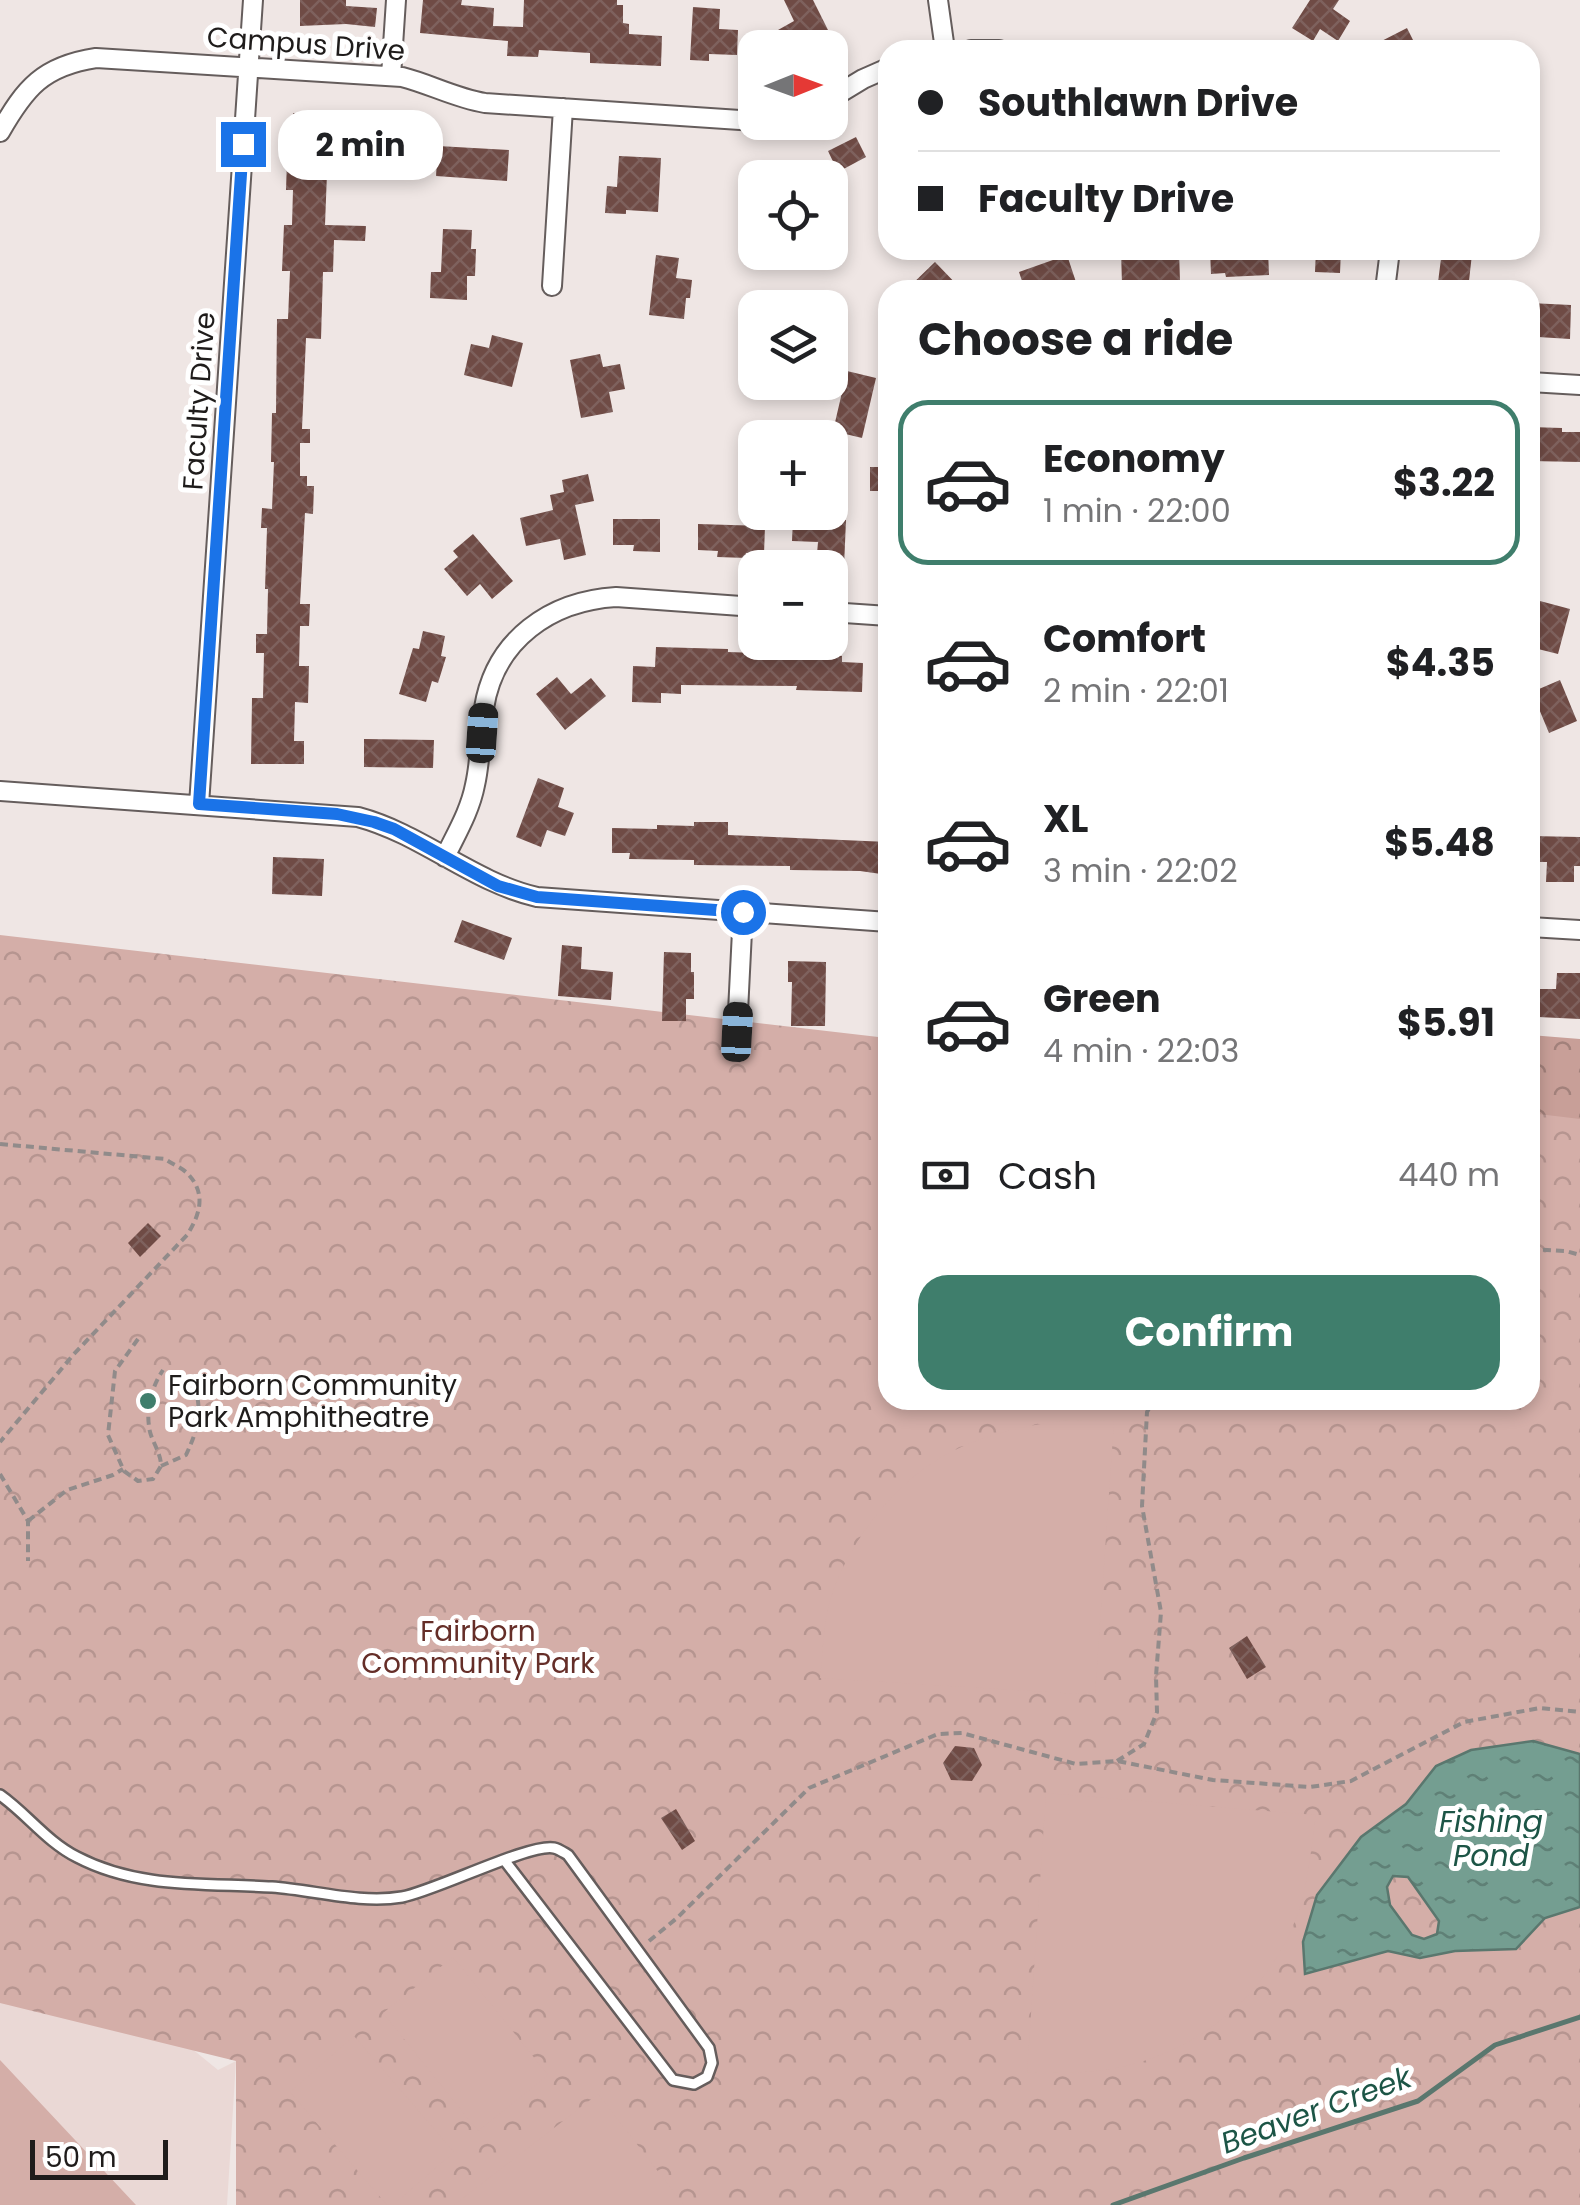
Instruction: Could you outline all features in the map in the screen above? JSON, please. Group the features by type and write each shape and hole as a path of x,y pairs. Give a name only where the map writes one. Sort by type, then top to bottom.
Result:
{"street":[{"name":"Faculty Drive","path":"199,804 252,0"},
{"path":"391,76 396,0"},
{"path":"938,0 944,40"},
{"name":"Campus Drive","path":"0,132 25,92 46,75 79,60 109,58 391,76 424,82 472,101 738,120"},
{"path":"848,89 878,73"},
{"path":"552,286 563,108"},
{"path":"1540,383 1580,385"},
{"path":"445,858 474,788 484,708 493,676 520,636 538,620 570,605 599,598 738,606"},
{"path":"848,613 878,615"},
{"path":"0,791 358,817 394,829 498,886 537,897 878,921"},
{"path":"737,1032 743,912"},
{"path":"1540,927 1580,930"}],"lane":[{"path":"0,1795 62,1849 104,1869 153,1881 379,1899 444,1884 504,1861 534,1850 552,1847 568,1854 709,2048 712,2063 707,2077 694,2084 673,2080 504,1861"}],"path":[{"path":"0,1144 165,1160 188,1174 199,1194 199,1216 187,1236 74,1354 0,1442"},
{"path":"1540,1250 1580,1254"},
{"path":"138,1340 114,1371 108,1435 131,1478 143,1482 153,1478 162,1466 186,1455 196,1430 200,1400 192,1381"},
{"path":"162,1466 148,1428 152,1386 164,1370"},
{"path":"1117,1761 1144,1744 1157,1712 1162,1612 1142,1506 1147,1410"},
{"path":"28,1521 66,1490 113,1476 123,1469"},
{"path":"0,1474 28,1521 28,1561"},
{"path":"638,1950 676,1918 808,1788 938,1734 962,1733 1076,1764 1117,1761 1213,1780 1310,1787 1351,1781 1464,1722 1540,1708 1580,1712"}],"shaded area":[{"path":"0,1962 95,1970 218,2070 236,2061 227,2205 0,2205"}],"green space":[{"name":"Fairborn Community Park","path":"0,935 878,1037 878,1410 1540,1410 1540,1114 1580,1119 1580,2205 236,2205 236,2061 0,2003"},
{"path":"1540,1036 1580,1039 1580,1126 1540,1126"},
{"path":"1068,1420 1114,1421 1095,1695 820,1678 826,1620 837,1580 859,1539 889,1500 923,1469 956,1449 1003,1432"},
{"path":"1046,1793 1316,1815 1303,1896 1281,1949 1245,1999 1198,2036 1171,2051 1111,2069 1027,2073"},
{"path":"453,1957 548,2075 478,2131 383,2013"},
{"path":"354,2036 454,2152 393,2205 387,2205 290,2092"},
{"path":"0,2060 136,2205 0,2205"},
{"path":"598,2094 684,2205 454,2205"}],"water":[{"name":"Fishing Pond","path":"1533,1741 1580,1754 1580,1907 1545,1918 1516,1949 1455,1951 1420,1958 1388,1951 1305,1974 1303,1942 1317,1895 1361,1837 1406,1804 1436,1766 1471,1750","holes":["1393,1876 1408,1877 1439,1921 1437,1934 1424,1939 1412,1935 1390,1905 1387,1887"]}],"building":[{"path":"300,0 346,0 346,6 377,8 375,27 300,26"},
{"path":"423,0 462,0 461,5 494,8 493,26 523,27 524,0 617,0 617,5 623,5 623,23 629,24 629,34 662,36 661,66 590,63 590,53 539,50 538,57 507,56 508,41 420,33"},
{"path":"784,0 813,0 828,30 778,30 794,21"},
{"path":"1310,0 1339,0 1333,9 1350,21 1339,40 1320,29 1311,40 1292,28"},
{"path":"693,7 720,9 719,29 738,30 737,55 709,54 709,61 690,60"},
{"path":"1407,28 1413,40 1384,40"},
{"path":"293,113 340,114 339,147 328,147 325,225 366,226 365,241 334,240 333,272 323,272 321,339 306,338 302,429 310,429 310,443 300,443 300,476 307,476 307,486 314,486 313,514 305,513 300,604 310,604 309,626 300,626 299,666 309,666 308,703 295,702 294,741 304,741 304,764 251,764 252,698 263,698 264,653 256,653 256,634 267,634 267,528 261,528 262,508 272,509 277,319 288,319 290,271 282,271 284,225 292,225 293,190 286,190 287,160 292,161"},
{"path":"856,137 866,157 848,167 848,160 832,160 828,151"},
{"path":"438,146 509,150 507,181 436,176"},
{"path":"619,156 661,158 658,212 605,213 607,186 617,187"},
{"path":"443,229 472,230 475,276 467,276 467,300 430,298 431,272 441,272"},
{"path":"656,255 679,258 676,278 692,280 684,319 649,315"},
{"path":"1053,260 1069,260 1075,280 1022,280 1019,272"},
{"path":"1121,260 1179,260 1180,280 1122,280"},
{"path":"1210,260 1268,260 1269,275 1211,274"},
{"path":"1316,260 1341,260 1340,273 1315,272"},
{"path":"1441,260 1471,260 1469,280 1438,280"},
{"path":"935,262 952,280 916,280"},
{"path":"1540,303 1571,305 1570,339 1540,337"},
{"path":"492,335 523,343 512,387 464,375 471,344 489,348"},
{"path":"600,354 603,367 620,364 625,389 609,392 613,412 581,418 570,360"},
{"path":"848,371 876,378 862,438 848,435 848,420 836,420 840,400 848,400"},
{"path":"1540,427 1580,432 1580,462 1540,461"},
{"path":"870,467 878,467 878,491 870,491"},
{"path":"588,474 594,501 575,505 586,555 564,560 560,539 526,546 520,518 553,510 550,495 564,492 562,480"},
{"path":"613,519 660,519 660,552 633,551 634,545 613,545"},
{"path":"698,524 765,530 764,550 738,550 738,558 717,557 718,551 698,550"},
{"path":"792,530 846,530 845,550 817,550 818,542 792,541"},
{"path":"473,534 513,581 492,599 480,584 467,596 444,569 458,557 453,551"},
{"path":"1540,601 1570,609 1558,654 1540,650"},
{"path":"423,631 445,636 441,656 446,657 438,683 432,681 426,702 399,694 413,648 419,649"},
{"path":"656,647 728,649 738,652 738,660 842,660 863,663 862,692 796,690 797,686 681,685 681,694 661,693 661,703 632,702 633,666 655,667"},
{"path":"557,677 571,694 591,678 606,696 565,730 536,694"},
{"path":"1560,680 1577,721 1549,733 1540,711 1540,689"},
{"path":"364,739 434,740 433,768 364,767"},
{"path":"538,778 564,788 558,807 574,813 565,836 547,830 541,847 516,837"},
{"path":"694,822 728,822 728,835 878,842 878,874 790,870 790,866 694,865 694,860 629,859 630,853 612,853 612,828 694,826"},
{"path":"1540,836 1580,837 1580,866 1574,866 1574,882 1546,882 1547,862 1540,862"},
{"path":"273,857 324,859 322,896 272,894"},
{"path":"462,920 512,938 504,960 454,942"},
{"path":"562,945 582,947 581,969 613,972 611,1000 558,996"},
{"path":"664,952 691,953 694,999 686,999 686,1021 662,1021"},
{"path":"788,961 826,962 825,1026 791,1026 792,982 788,982"},
{"path":"1557,973 1580,973 1580,1019 1540,1017 1540,989 1556,989"},
{"path":"148,1223 161,1236 140,1257 128,1243"},
{"path":"1247,1636 1266,1667 1247,1679 1229,1648"},
{"path":"955,1746 974,1748 982,1765 972,1781 951,1780 943,1763"},
{"path":"676,1809 695,1841 682,1850 661,1818"}],"waterway":[{"name":"Beaver Creek","path":"1113,2205 1418,2101 1495,2045 1580,2017"}],"place":[{"name":"Fairborn Community Park Amphitheatre","path":"148,1401"}],"route":[{"path":"243,144 199,804 358,817 394,829 498,886 537,897 743,912"}]}
